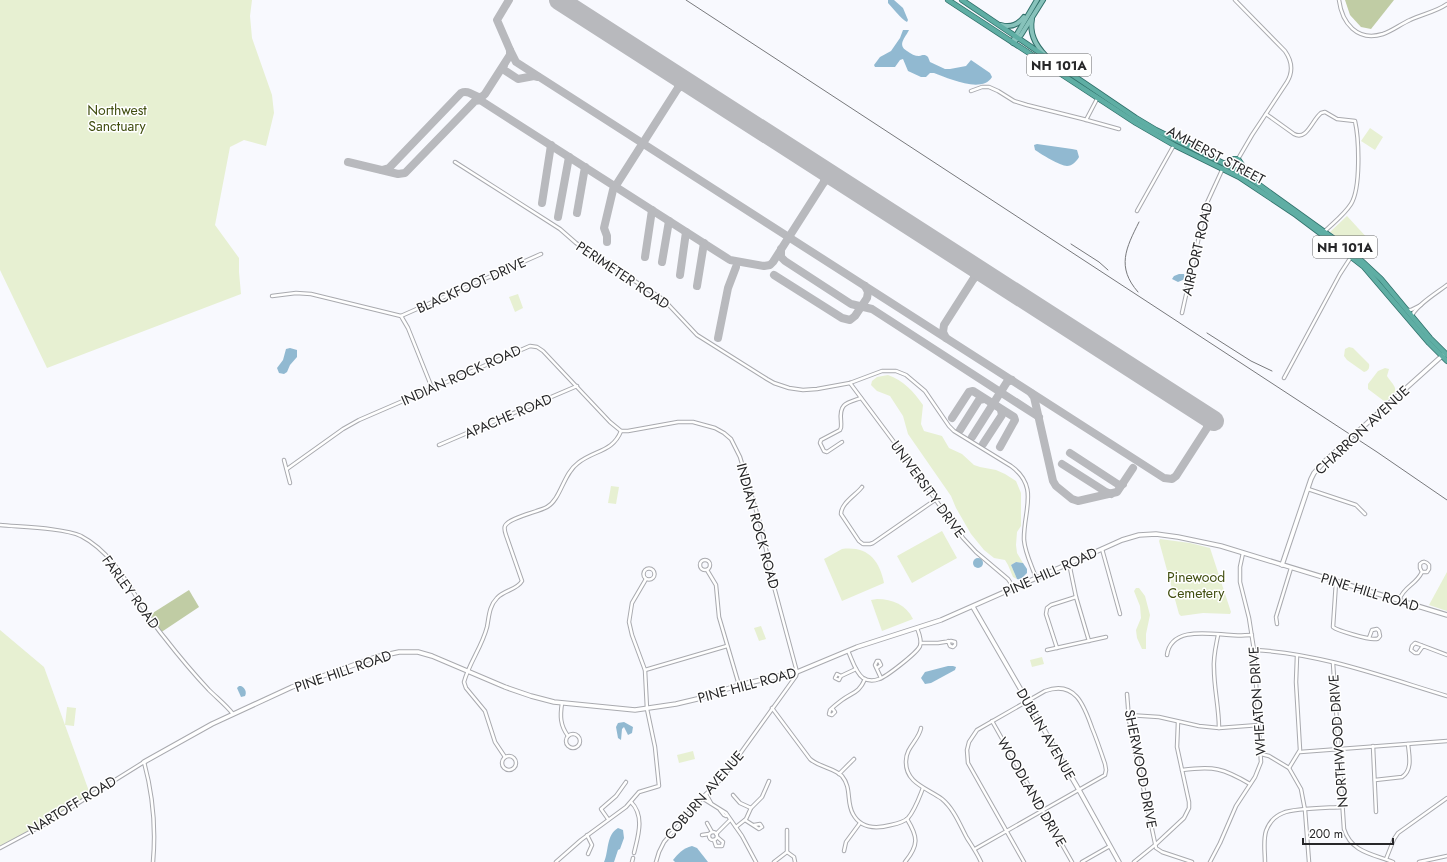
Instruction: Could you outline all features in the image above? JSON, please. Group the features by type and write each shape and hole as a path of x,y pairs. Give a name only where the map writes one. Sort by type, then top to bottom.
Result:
{"highway":[{"name":"AMHERST STREET","path":"948,0 1097,99 1146,129 1174,145 1224,166 1262,191 1351,257 1372,275 1423,337 1445,354"},
{"name":"AMHERST STREET","path":"962,0 1136,118 1252,180 1325,231 1370,267 1445,354 1447,361"},
{"path":"1224,166 1231,159 1238,159 1252,180"}],"main road":[{"path":"1000,25 1009,26 1017,24 1037,0"},
{"path":"1013,43 1043,0"},
{"path":"1017,37 1030,10"},
{"path":"1035,13 1031,25 1033,37 1039,48 1048,57"}],"street":[{"path":"1235,0 1285,51 1290,62 1291,74 1289,80 1238,159"},
{"path":"1339,0 1343,16 1348,25 1359,33 1374,36 1386,33 1405,22 1447,4"},
{"path":"971,91 982,87 989,87 1014,101 1027,106 1119,129"},
{"path":"1086,120 1097,99"},
{"path":"1266,114 1298,136 1303,135 1321,113 1325,112 1337,119 1355,121 1358,163 1353,199 1346,210 1325,231"},
{"path":"1137,211 1174,145"},
{"name":"PERIMETER ROAD","path":"455,162 560,229 576,243 664,300 697,335 774,383 803,390 827,388 882,371 890,370 903,373 925,391 954,431 1017,470 1025,481 1028,487 1024,544 1036,578"},
{"name":"AIRPORT ROAD","path":"1182,313 1206,206 1224,166"},
{"name":"BLACKFOOT DRIVE","path":"401,316 541,254"},
{"path":"1284,378 1340,274 1351,257"},
{"path":"1412,317 1413,313 1447,285"},
{"path":"272,296 296,293 311,294 401,316 408,328 432,388"},
{"path":"1406,309 1410,310 1422,305"},
{"name":"INDIAN ROCK ROAD","path":"287,469 353,424 530,346 537,347 544,351 610,422 621,431 678,422 693,422 715,428 731,439 740,457 762,530 773,583 797,672"},
{"name":"CHARRON AVENUE","path":"1282,565 1314,472 1445,354"},
{"name":"UNIVERSITY DRIVE","path":"850,382 969,546 1008,579 1014,588"},
{"name":"APACHE ROAD","path":"439,446 577,386"},
{"path":"842,442 827,452 824,451 820,443 822,440 840,430 842,427 841,410 844,405 861,398"},
{"path":"505,757 495,742 487,714 465,686 465,680 485,634 491,608 496,599 504,592 517,587 522,581 506,535 506,524 544,509 557,496 566,477 574,466 611,446 621,431"},
{"path":"284,460 290,482"},
{"path":"862,487 844,505 840,512 859,541 863,544 870,544 935,500"},
{"path":"1307,489 1356,505 1364,514"},
{"name":"FARLEY ROAD","path":"0,525 70,532 83,537 97,547 115,565 163,636 203,683 233,714"},
{"name":"PINE HILL ROAD","path":"144,762 233,714 309,681 376,657 393,653 411,651 423,653 442,659 468,672 531,696 562,703 621,709 647,709 696,699 739,685 797,672 848,650 918,628 973,607 1069,563 1132,537 1156,534 1197,541 1243,553 1447,615"},
{"path":"1102,549 1120,614"},
{"name":"WHEATON DRIVE","path":"1210,862 1236,806 1259,770 1261,754 1254,650 1249,618 1240,582 1240,567 1243,553"},
{"path":"707,570 710,562 703,560 700,564 701,567 704,570 707,570 716,585 719,617 739,685"},
{"path":"1399,600 1405,589 1417,580 1422,572 1427,572 1429,565 1426,562 1420,564 1420,569 1422,572"},
{"path":"1069,563 1076,597 1089,641"},
{"path":"1277,624 1276,617 1291,568"},
{"path":"648,569 652,570 654,576 651,579 646,579 644,576 644,571 648,569"},
{"path":"558,862 587,835 631,802 639,792 659,786 647,709 645,670 632,635 629,622 632,603 646,579"},
{"path":"1336,582 1333,627 1369,638 1378,639 1380,635 1379,631 1375,629 1372,630 1369,638"},
{"path":"1057,648 1046,614 1047,608 1051,605 1076,597"},
{"name":"DUBLIN AVENUE","path":"973,607 1119,862"},
{"path":"848,650 856,669 865,679 873,680 881,678 918,649 921,643 918,628"},
{"path":"1167,655 1169,646 1183,636 1194,634 1252,634"},
{"path":"1218,635 1214,668 1219,728"},
{"path":"1047,650 1106,637"},
{"path":"921,643 938,643 948,641"},
{"path":"1423,646 1418,653 1411,650 1412,646 1415,644 1423,646 1447,655"},
{"path":"645,670 727,646"},
{"path":"1254,650 1275,651 1333,662 1447,696"},
{"path":"1289,768 1300,752 1296,682 1297,656"},
{"name":"NORTHWOOD DRIVE","path":"1333,662 1344,829 1349,841 1358,849 1393,862"},
{"path":"877,668 881,678"},
{"path":"841,676 856,669"},
{"name":"COBURN AVENUE","path":"656,862 664,842 702,798 724,776 772,708 793,682 797,672"},
{"path":"832,708 843,699 855,693 865,679"},
{"path":"975,849 1007,830 1042,810 1103,777 1106,770 1086,711 1081,701 1071,692 1063,689 1045,691 1027,701 977,730 968,742 968,763 1007,830 1024,862"},
{"name":"SHERWOOD DRIVE","path":"1127,694 1128,715 1155,845"},
{"path":"562,703 561,721 563,729 568,736"},
{"path":"772,708 810,759 817,764 839,774 845,780 848,787 851,811 860,823 869,827 878,828 907,819 916,805 923,788"},
{"path":"1128,715 1159,717 1178,722 1219,728 1259,726"},
{"name":"WOODLAND DRIVE","path":"992,721 1072,862"},
{"path":"1134,862 1184,818 1189,808 1177,747 1178,722"},
{"path":"921,728 919,734 908,751 906,764 908,773 913,780 949,806 975,849 981,862"},
{"path":"572,734 576,735 579,741 578,745 574,748 569,746 566,742 568,736 572,734"},
{"path":"1300,752 1447,741"},
{"path":"1375,780 1398,777 1406,774 1409,769 1408,744"},
{"path":"1373,746 1376,812"},
{"path":"1261,754 1269,756 1289,768 1301,789 1305,810 1309,862"},
{"path":"510,756 515,760 516,765 507,770 503,767 502,761 505,757 510,756"},
{"path":"839,774 854,759"},
{"path":"144,762 154,819 153,862"},
{"name":"NARTOFF ROAD","path":"0,848 43,825 144,762"},
{"path":"1182,770 1208,768 1222,770 1250,784"},
{"path":"736,827 745,820 751,808 762,797 769,781"},
{"path":"608,820 601,809 616,796 626,782"},
{"path":"706,794 712,803"},
{"path":"733,795 740,803 751,808"},
{"path":"702,798 712,803 736,827 756,862"},
{"path":"1386,860 1394,839 1398,833 1447,798"},
{"path":"631,802 636,808 639,818 634,853"},
{"path":"1265,862 1265,838 1271,822 1276,817 1286,812 1342,807"},
{"path":"905,862 913,851 916,841 915,835 907,819"},
{"path":"716,834 730,820"},
{"path":"745,820 754,825"},
{"path":"844,851 846,842 860,823"},
{"path":"707,824 711,833 710,838 714,840 716,846 722,846 723,842 717,837 716,834"},
{"path":"787,830 787,852"},
{"path":"702,835 711,833 716,834"},
{"path":"587,835 592,845 588,854"},
{"path":"714,840 717,837"},
{"path":"1155,845 1156,848 1162,852 1192,862"},
{"path":"1082,862 1110,846"},
{"path":"774,862 787,852"},
{"path":"787,852 794,857 796,862"},
{"path":"1419,862 1447,856"},
{"path":"632,862 633,858"}],"green space":[{"name":"Northwest Sanctuary","path":"0,0 252,0 250,16 252,38 272,95 274,113 266,146 244,140 230,147 215,225 239,258 241,294 47,368 0,270"},
{"path":"1345,0 1394,0 1371,29 1361,27 1350,15"},
{"path":"1370,128 1383,137 1375,150 1361,141"},
{"path":"1347,216 1369,240 1357,251 1330,232"},
{"path":"518,294 523,308 515,312 509,297"},
{"path":"1349,347 1353,348 1369,364 1367,371 1364,372 1347,360 1344,356 1345,349"},
{"path":"1385,368 1389,369 1387,376 1395,390 1388,400 1384,401 1368,389 1368,384 1378,371"},
{"path":"888,375 899,380 908,387 923,405 921,424 924,431 942,436 949,448 962,454 974,465 996,470 1016,481 1021,493 1021,526 1017,532 1016,545 1017,553 1023,563 1016,562 1011,565 1017,579 1013,577 1005,560 994,558 984,550 971,534 951,496 908,434 903,416 890,396 877,391 871,385 872,381 877,377"},
{"path":"611,486 619,487 616,504 608,503"},
{"path":"942,531 957,558 912,583 897,556"},
{"name":"Pinewood Cemetery","path":"1160,539 1190,543 1210,548 1231,612 1230,614 1203,613 1181,616 1179,614 1159,541"},
{"path":"842,549 858,550 865,552 870,556 879,567 884,583 842,601 824,559"},
{"path":"1447,572 1447,611 1429,605"},
{"path":"1136,588 1139,588 1145,596 1150,615 1146,634 1146,649 1142,649 1137,638 1136,630 1141,618 1140,606 1134,591"},
{"path":"189,590 199,607 160,633 148,616"},
{"path":"871,600 888,600 898,604 907,610 913,619 882,631"},
{"path":"761,626 766,639 759,641 754,628"},
{"path":"0,630 44,667 90,794 55,818 0,848"},
{"path":"1042,657 1044,664 1032,667 1030,660"},
{"path":"67,707 76,708 74,726 65,725"},
{"path":"693,751 695,759 679,763 677,755"}],"water":[{"path":"888,0 894,0 903,8 908,20 907,22 888,3"},
{"path":"903,30 909,30 902,44 904,49 912,54 918,56 926,55 930,62 945,69 966,66 971,60 990,73 992,77 987,82 973,85 934,73 930,73 926,77 921,77 908,71 903,59 900,60 895,67 875,67 874,65 880,57 891,51 900,38"},
{"path":"1037,144 1077,150 1079,157 1076,162 1069,166 1060,164 1035,150 1034,145"},
{"path":"1184,274 1185,279 1178,282 1172,279 1174,276"},
{"path":"290,348 297,350 297,357 290,365 287,372 284,374 279,373 277,368 283,360 286,349"},
{"path":"976,558 980,558 982,559 982,567 976,568 973,565 973,561"},
{"path":"1016,562 1023,563 1027,569 1027,573 1020,580 1017,579 1011,565"},
{"path":"948,666 956,667 955,670 931,683 925,684 921,678 925,672"},
{"path":"239,686 245,689 245,696 241,697 237,688"},
{"path":"624,722 633,727 632,733 628,735 624,727 622,729 621,740 618,738 616,727 618,723"},
{"path":"618,828 623,830 624,838 620,849 618,850 614,862 604,862 611,835"},
{"path":"692,846 697,848 708,862 675,862 673,860 683,850"}],"taxiway":[{"path":"382,170 389,168 461,93 468,92 479,97 485,94 510,55 510,50 497,20 509,0"},
{"path":"510,50 516,62 1164,478 1172,479 1176,476 1207,428 1207,419 1202,413"},
{"path":"504,65 504,70 518,79 534,76 538,77"},
{"path":"673,74 678,80 678,88 685,85 694,87"},
{"path":"607,242 607,236 604,228 613,190 678,88"},
{"path":"348,162 398,174 405,173 475,101 480,100 730,260 764,266 770,265 773,262 824,182 830,178 838,179"},
{"path":"542,203 551,145"},
{"path":"558,217 569,157"},
{"path":"577,213 585,167"},
{"path":"819,167 825,175 824,182"},
{"path":"645,257 652,210"},
{"path":"662,262 669,221"},
{"path":"680,275 686,232"},
{"path":"697,286 704,243"},
{"path":"781,249 781,257 785,261 851,304 872,309 1039,417"},
{"path":"970,264 975,272 974,278"},
{"path":"718,338 728,288 736,267"},
{"path":"946,338 943,332 944,325 974,278 982,274 991,278"},
{"path":"774,275 842,318 850,320 855,316 867,298 868,292 865,286"},
{"path":"972,437 1007,382 1012,380"},
{"path":"952,418 969,392 973,391 1014,417 1015,420 1000,447"},
{"path":"1031,393 1034,397 1053,481 1056,486 1072,499 1078,501 1117,492 1133,468"},
{"path":"960,430 979,400 984,399"},
{"path":"983,444 1002,415 1001,410"},
{"path":"1070,453 1119,485 1123,484"},
{"path":"1062,464 1111,494"}],"runway":[{"path":"559,0 1214,421"}],"railway":[{"path":"686,0 1377,452 1447,500"},
{"path":"1138,292 1131,283 1127,274 1125,257 1130,240 1139,222"},
{"path":"1071,244 1099,262 1108,270"},
{"path":"1207,333 1251,361 1272,371"}]}
